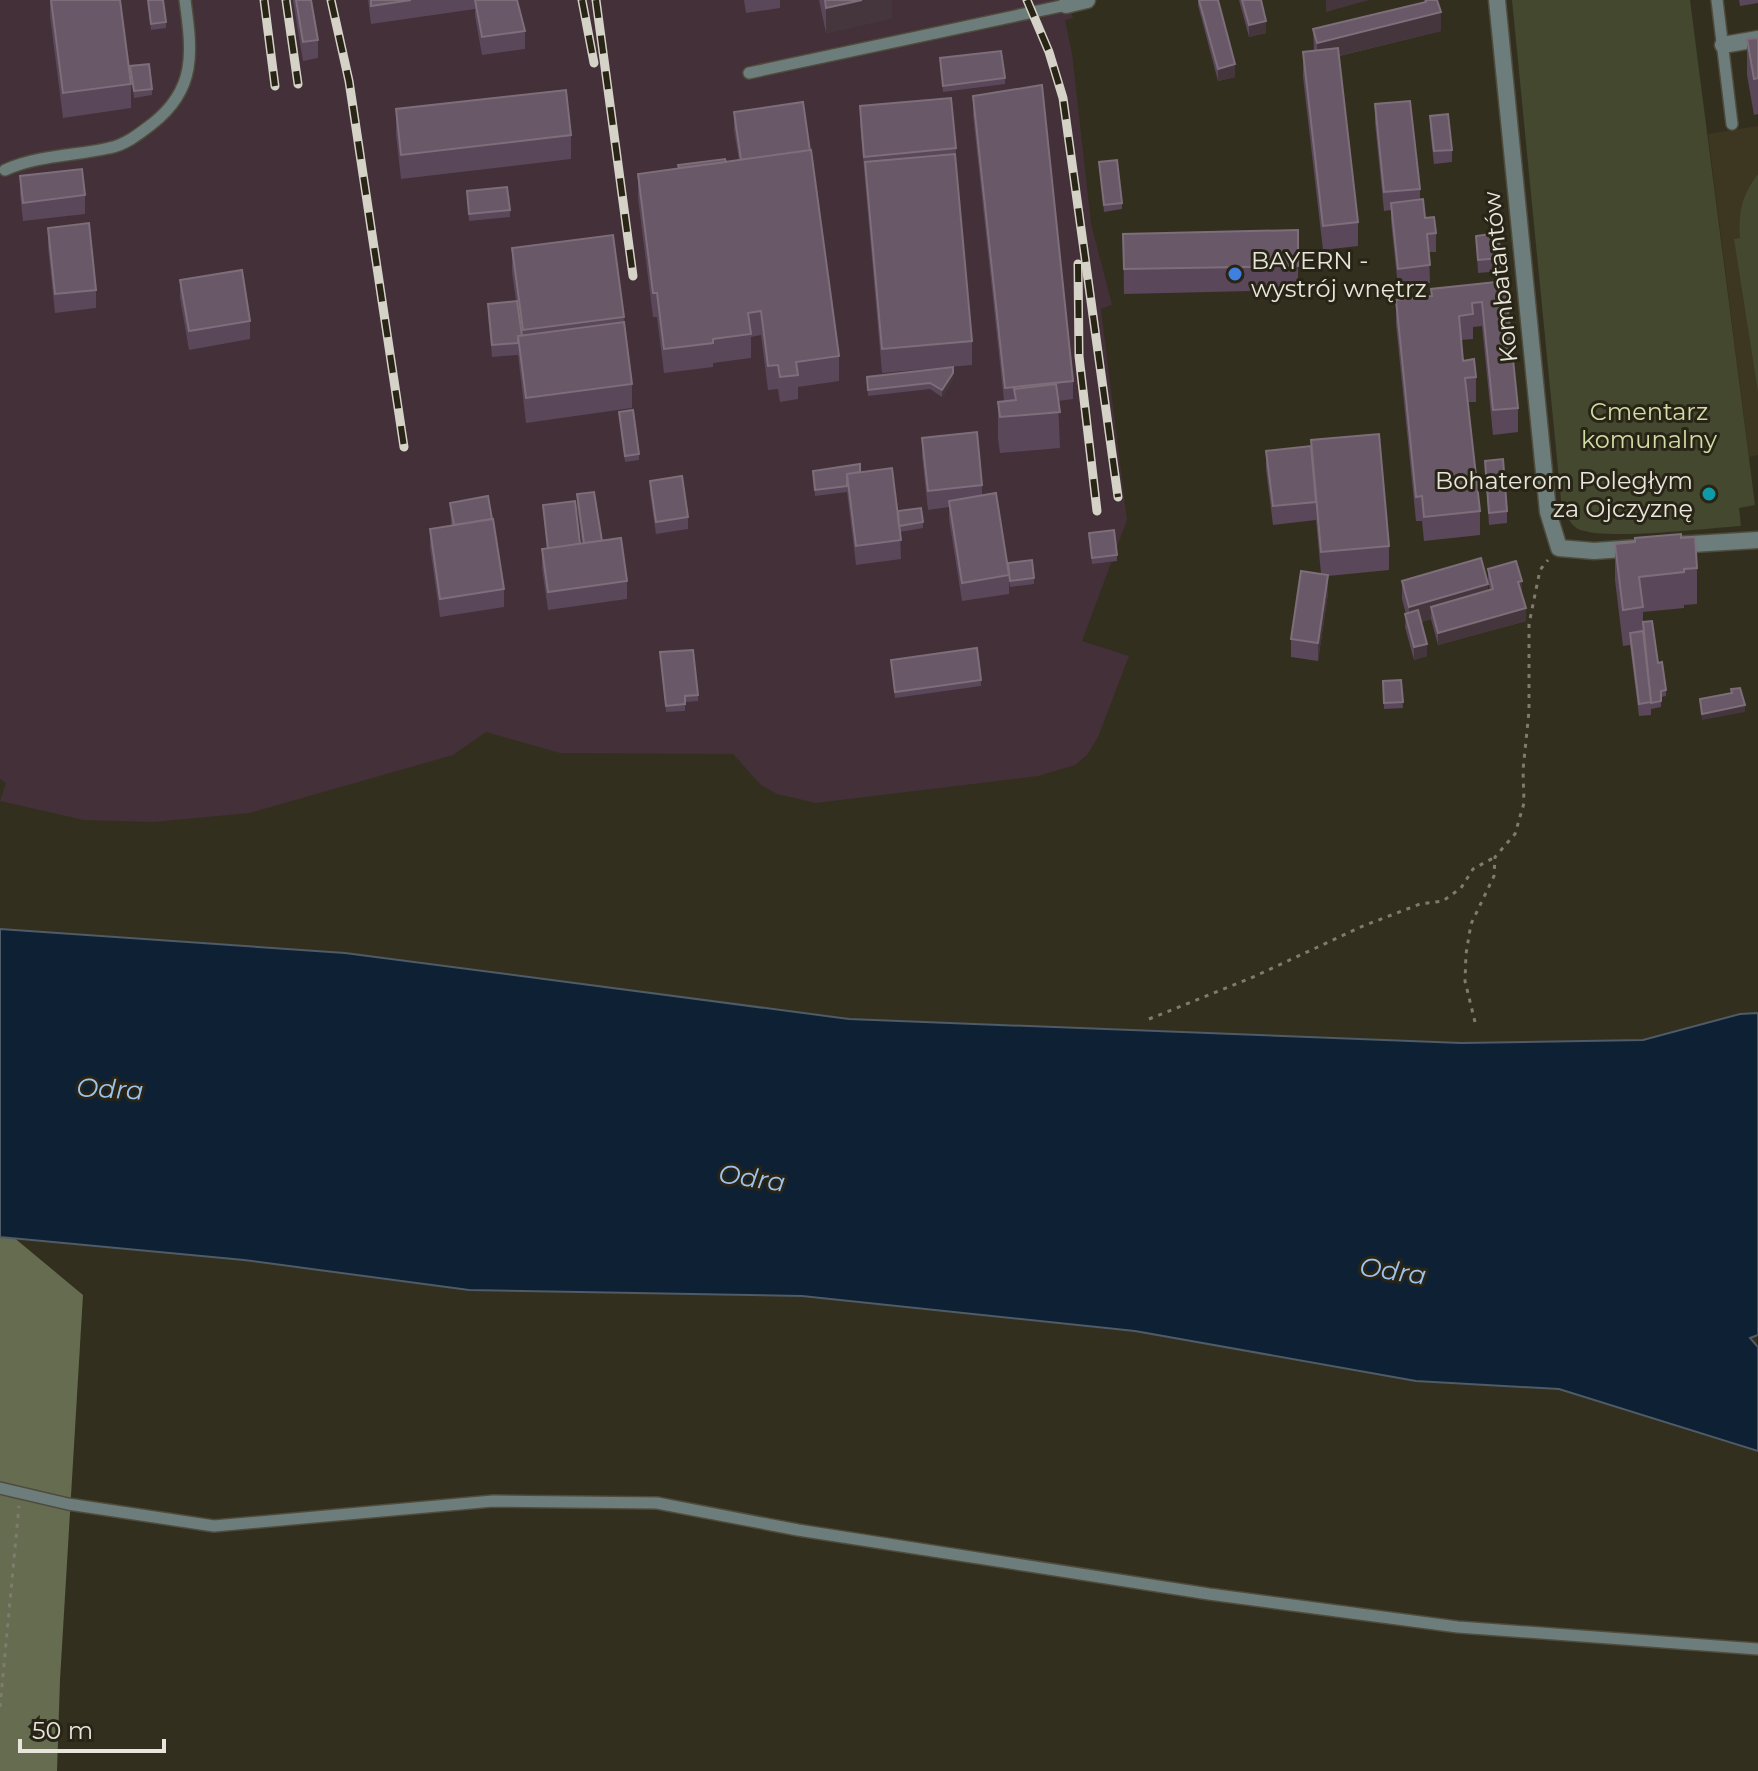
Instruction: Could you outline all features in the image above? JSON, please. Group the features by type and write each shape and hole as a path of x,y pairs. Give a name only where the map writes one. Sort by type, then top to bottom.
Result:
{"street":[{"path":"1066,5 1087,0"},
{"name":"Kombatantów","path":"1497,0 1548,512 1559,548"},
{"path":"1723,45 1758,39"},
{"path":"1559,548 1594,551 1758,540"}],"lane":[{"path":"5,170 22,162 112,148 136,137 175,103 187,80 189,46 185,0"},
{"path":"1717,0 1732,124"},
{"path":"749,73 1066,5"},
{"path":"0,1488 68,1504 214,1526 493,1501 657,1503 813,1532 1209,1594 1427,1623 1758,1649"}],"path":[{"path":"1149,1019 1251,978 1363,926 1420,904 1443,901 1461,888 1473,869 1495,857 1515,834 1524,803 1523,770 1529,711 1529,624 1540,570 1559,548"},
{"path":"1475,1022 1465,981 1466,954 1471,924 1494,876 1495,857"},
{"path":"0,1707 19,1506"}],"shaded area":[{"path":"0,0 1069,0 1073,18 1065,20 1072,53 1091,223 1112,305 1101,309 1127,520 1082,641 1129,656 1098,737 1087,755 1075,765 1038,776 816,803 777,794 761,785 733,754 560,753 486,732 453,755 250,813 153,822 84,820 0,801 6,783 0,779"},
{"path":"1758,126 1758,455 1749,457 1708,134"}],"green space":[{"name":"Cmentarz komunalny","path":"1512,0 1690,0 1755,505 1739,508 1741,526 1610,534 1578,529 1562,510"},
{"path":"1758,174 1758,392 1734,239 1740,238 1742,204"},
{"path":"0,1226 83,1295 57,1771 0,1771"}],"water":[{"name":"Odra","path":"0,929 345,953 849,1019 1461,1043 1643,1040 1740,1014 1758,1013 1758,1335 1750,1338 1758,1347 1758,1451 1559,1389 1416,1381 1135,1331 802,1296 469,1290 244,1260 0,1237"}],"building":[{"path":"51,0 120,0 131,84 63,93"},
{"path":"148,0 163,0 166,22 151,24"},
{"path":"296,0 311,0 318,40 303,42"},
{"path":"371,0 411,0 371,6"},
{"path":"475,0 517,0 525,31 482,37"},
{"path":"825,0 862,0 826,8"},
{"path":"1199,0 1218,0 1235,64 1218,69"},
{"path":"1242,0 1261,0 1266,21 1249,25"},
{"path":"1426,0 1437,0 1441,12 1317,43 1313,29"},
{"path":"1758,38 1758,78 1754,79 1747,39"},
{"path":"1338,48 1358,222 1323,226 1303,52"},
{"path":"1001,51 1005,78 943,86 940,58"},
{"path":"149,64 152,89 134,91 130,66"},
{"path":"1042,85 1073,381 1005,388 973,96"},
{"path":"566,90 571,135 401,155 396,109"},
{"path":"951,98 956,148 864,157 860,106"},
{"path":"1410,101 1420,189 1384,192 1375,104"},
{"path":"803,102 810,151 741,160 734,112"},
{"path":"1448,114 1452,150 1434,151 1430,116"},
{"path":"811,150 839,356 796,362 798,375 780,377 778,365 768,366 761,311 748,313 751,334 713,339 713,343 664,349 657,293 653,293 638,174"},
{"path":"955,154 972,341 882,349 865,162"},
{"path":"725,159 726,162 679,168 678,165"},
{"path":"1117,160 1122,203 1104,205 1099,162"},
{"path":"82,169 85,195 23,203 20,176"},
{"path":"507,187 510,210 469,214 467,191"},
{"path":"1423,199 1425,218 1434,217 1436,233 1427,234 1430,265 1398,269 1391,203"},
{"path":"89,223 96,290 55,294 48,228"},
{"path":"1298,230 1298,266 1124,269 1123,234"},
{"path":"1498,233 1501,258 1478,260 1476,236"},
{"path":"613,235 624,317 523,330 512,248"},
{"path":"242,270 250,321 189,331 180,280"},
{"path":"1505,281 1518,408 1493,410 1482,302 1472,303 1473,314 1459,316 1463,361 1474,359 1476,377 1465,378 1480,511 1424,517 1422,496 1416,497 1396,300 1432,296 1431,289"},
{"path":"517,301 522,336 518,336 518,343 492,345 488,304"},
{"path":"624,322 632,384 526,398 518,336"},
{"path":"953,367 953,373 942,390 930,383 868,390 867,377"},
{"path":"1056,384 1060,412 1000,417 998,402 1016,400 1014,389"},
{"path":"633,410 639,454 625,456 619,412"},
{"path":"977,432 982,485 928,491 922,438"},
{"path":"1379,434 1389,546 1321,552 1311,440"},
{"path":"1311,446 1316,502 1273,506 1266,451"},
{"path":"1503,459 1507,511 1489,513 1485,461"},
{"path":"860,464 860,472 847,474 847,486 815,490 813,471"},
{"path":"892,468 901,540 856,546 847,474"},
{"path":"682,476 688,517 656,522 650,481"},
{"path":"594,492 602,541 584,543 577,494"},
{"path":"996,493 1009,575 962,583 949,501"},
{"path":"488,496 492,519 454,525 450,503"},
{"path":"575,501 580,544 548,549 543,505"},
{"path":"921,508 923,522 899,526 898,511"},
{"path":"493,519 504,589 440,599 430,529"},
{"path":"1114,530 1117,555 1092,558 1089,533"},
{"path":"1681,534 1681,538 1695,537 1697,568 1639,577 1643,607 1623,610 1615,544 1635,542 1635,538"},
{"path":"621,538 627,581 548,592 542,549"},
{"path":"1481,558 1488,584 1409,607 1402,581"},
{"path":"1032,560 1034,578 1010,581 1008,563"},
{"path":"1516,561 1522,581 1518,582 1526,608 1438,633 1431,607 1493,589 1488,569"},
{"path":"1301,571 1328,575 1318,643 1291,639"},
{"path":"1418,610 1427,644 1414,647 1405,614"},
{"path":"1652,621 1658,663 1662,662 1666,690 1661,691 1661,701 1651,703 1643,622"},
{"path":"1643,631 1651,702 1639,704 1630,633"},
{"path":"977,648 981,680 895,692 891,660"},
{"path":"693,650 698,695 685,696 685,704 666,706 660,652"},
{"path":"1401,680 1403,702 1384,703 1383,681"},
{"path":"1740,688 1745,705 1702,714 1700,699 1732,693 1731,689"}],"railway":[{"path":"264,0 275,86"},
{"path":"286,0 298,84"},
{"path":"331,0 349,81 404,447"},
{"path":"582,0 594,63"},
{"path":"596,0 633,276"},
{"path":"1027,0 1049,52 1063,98 1118,497"},
{"path":"1078,264 1079,356 1097,511"}],"place":[{"name":"BAYERN - wystrój wnętrz","path":"1235,274"},
{"name":"Bohaterom Poległym za Ojczyznę","path":"1709,494"}]}
